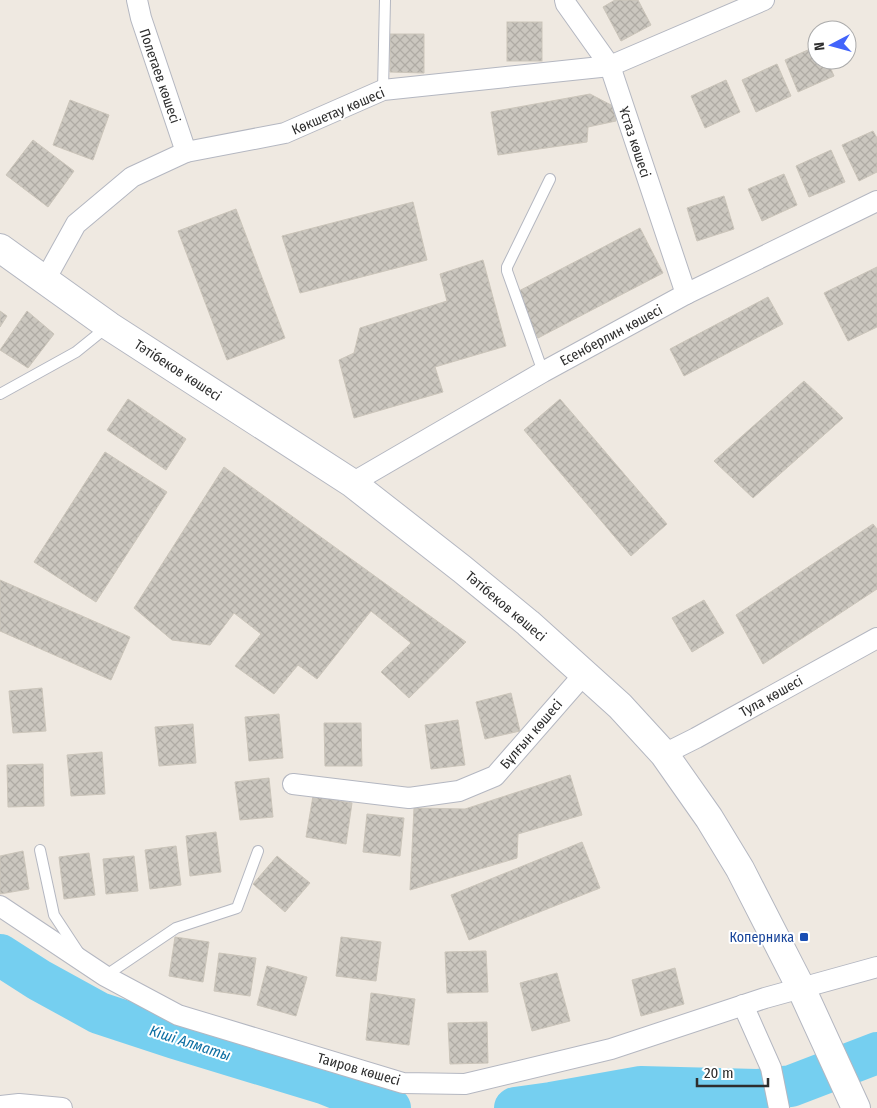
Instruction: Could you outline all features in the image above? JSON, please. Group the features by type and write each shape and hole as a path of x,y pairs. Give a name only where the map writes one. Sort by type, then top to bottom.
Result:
{"main road":[{"name":"Тәтібеков көшесі","path":"0,248 109,326 352,483 462,569 585,673 620,706 664,754 709,818 740,869 801,988 855,1105"}],"street":[{"name":"Полетаев көшесі","path":"137,0 141,18 186,152"},
{"name":"Ұстаз көшесі","path":"565,0 610,66 686,294"},
{"name":"Көкшетау көшесі","path":"44,280 76,224 132,177 186,152 285,132 383,90 610,66 764,0"},
{"name":"Есенберлин көшесі","path":"352,483 543,372 686,294 877,201"},
{"name":"Тула көшесі","path":"664,754 877,638"},
{"name":"Бұлғын көшесі","path":"292,784 409,798 459,791 495,776 585,673"},
{"name":"Таиров көшесі","path":"0,906 105,976 178,1015 403,1083 465,1084 611,1048 743,1005 877,967"},
{"path":"743,1005 770,1068 779,1108"},
{"path":"0,1106 19,1104 62,1108"}],"lane":[{"path":"383,90 385,0"},
{"path":"543,372 507,267 550,179"},
{"path":"0,394 76,352 109,326"},
{"path":"40,850 54,915 86,963"},
{"path":"105,976 176,928 237,908 258,851"}],"building":[{"path":"615,0 638,0 651,25 621,41 603,7"},
{"path":"507,22 542,22 542,61 507,61"},
{"path":"390,34 424,34 424,73 390,72"},
{"path":"807,50 807,70 831,70 834,76 798,92 785,60"},
{"path":"777,64 791,96 756,112 742,80"},
{"path":"726,80 740,112 705,128 691,96"},
{"path":"590,94 613,106 616,121 588,127 587,142 498,155 491,112"},
{"path":"70,100 109,115 93,160 53,145"},
{"path":"873,131 877,138 877,172 859,181 842,145"},
{"path":"33,140 74,171 48,207 6,175"},
{"path":"831,150 845,182 809,197 796,166"},
{"path":"784,174 797,205 762,221 748,189"},
{"path":"724,196 734,229 697,241 687,208"},
{"path":"413,202 427,260 300,293 282,236"},
{"path":"236,209 285,338 227,360 178,231"},
{"path":"640,228 663,273 538,338 515,293"},
{"path":"483,260 506,346 435,367 443,392 354,418 339,360 354,353 360,328 447,301 440,274"},
{"path":"877,267 877,327 848,341 824,293"},
{"path":"768,297 783,324 684,376 670,349"},
{"path":"0,311 7,316 0,327"},
{"path":"27,311 54,334 28,368 0,350"},
{"path":"804,381 843,418 753,498 714,461"},
{"path":"128,399 186,439 166,470 107,430"},
{"path":"560,399 667,524 631,556 524,430"},
{"path":"105,452 167,492 96,602 34,562"},
{"path":"224,467 466,642 409,698 381,672 411,643 371,611 317,679 298,665 274,694 235,666 261,634 234,613 210,645 172,640 134,608"},
{"path":"873,524 877,529 877,589 763,664 736,615"},
{"path":"0,580 130,637 111,680 0,631"},
{"path":"704,600 724,633 692,652 672,618"},
{"path":"42,688 46,731 13,733 9,691"},
{"path":"511,693 520,731 485,739 476,702"},
{"path":"279,714 283,758 249,761 245,717"},
{"path":"458,720 465,765 431,769 425,725"},
{"path":"324,723 361,723 362,766 325,766"},
{"path":"193,724 196,763 159,766 155,727"},
{"path":"102,752 105,794 71,796 67,755"},
{"path":"43,764 44,806 8,807 7,765"},
{"path":"570,775 582,815 518,834 517,858 410,890 414,808 465,809"},
{"path":"269,778 273,817 240,820 235,782"},
{"path":"313,796 352,803 346,844 306,837"},
{"path":"367,814 404,818 400,856 363,852"},
{"path":"216,832 221,872 190,876 186,836"},
{"path":"582,842 600,888 469,940 451,895"},
{"path":"176,846 181,885 150,889 145,850"},
{"path":"23,851 29,889 0,894 0,856"},
{"path":"89,853 95,895 64,899 59,857"},
{"path":"134,856 138,891 106,894 103,859"},
{"path":"277,856 310,883 285,912 253,884"},
{"path":"175,937 209,942 203,982 169,976"},
{"path":"341,937 381,942 376,981 336,976"},
{"path":"486,951 488,992 447,993 445,952"},
{"path":"219,953 256,958 250,996 214,991"},
{"path":"267,966 307,977 296,1016 257,1005"},
{"path":"675,968 684,1004 641,1016 632,980"},
{"path":"557,973 570,1021 532,1031 520,983"},
{"path":"371,993 415,999 409,1045 366,1040"},
{"path":"487,1022 488,1063 450,1064 448,1023"}],"waterway":[{"name":"Кіші Алматы","path":"0,955 39,980 99,1013 326,1084 383,1107 390,1108"},
{"name":"Кіші Алматы","path":"515,1108 641,1087 757,1090 791,1086 877,1053"}],"place":[{"name":"Коперника","path":"804,937"}]}
